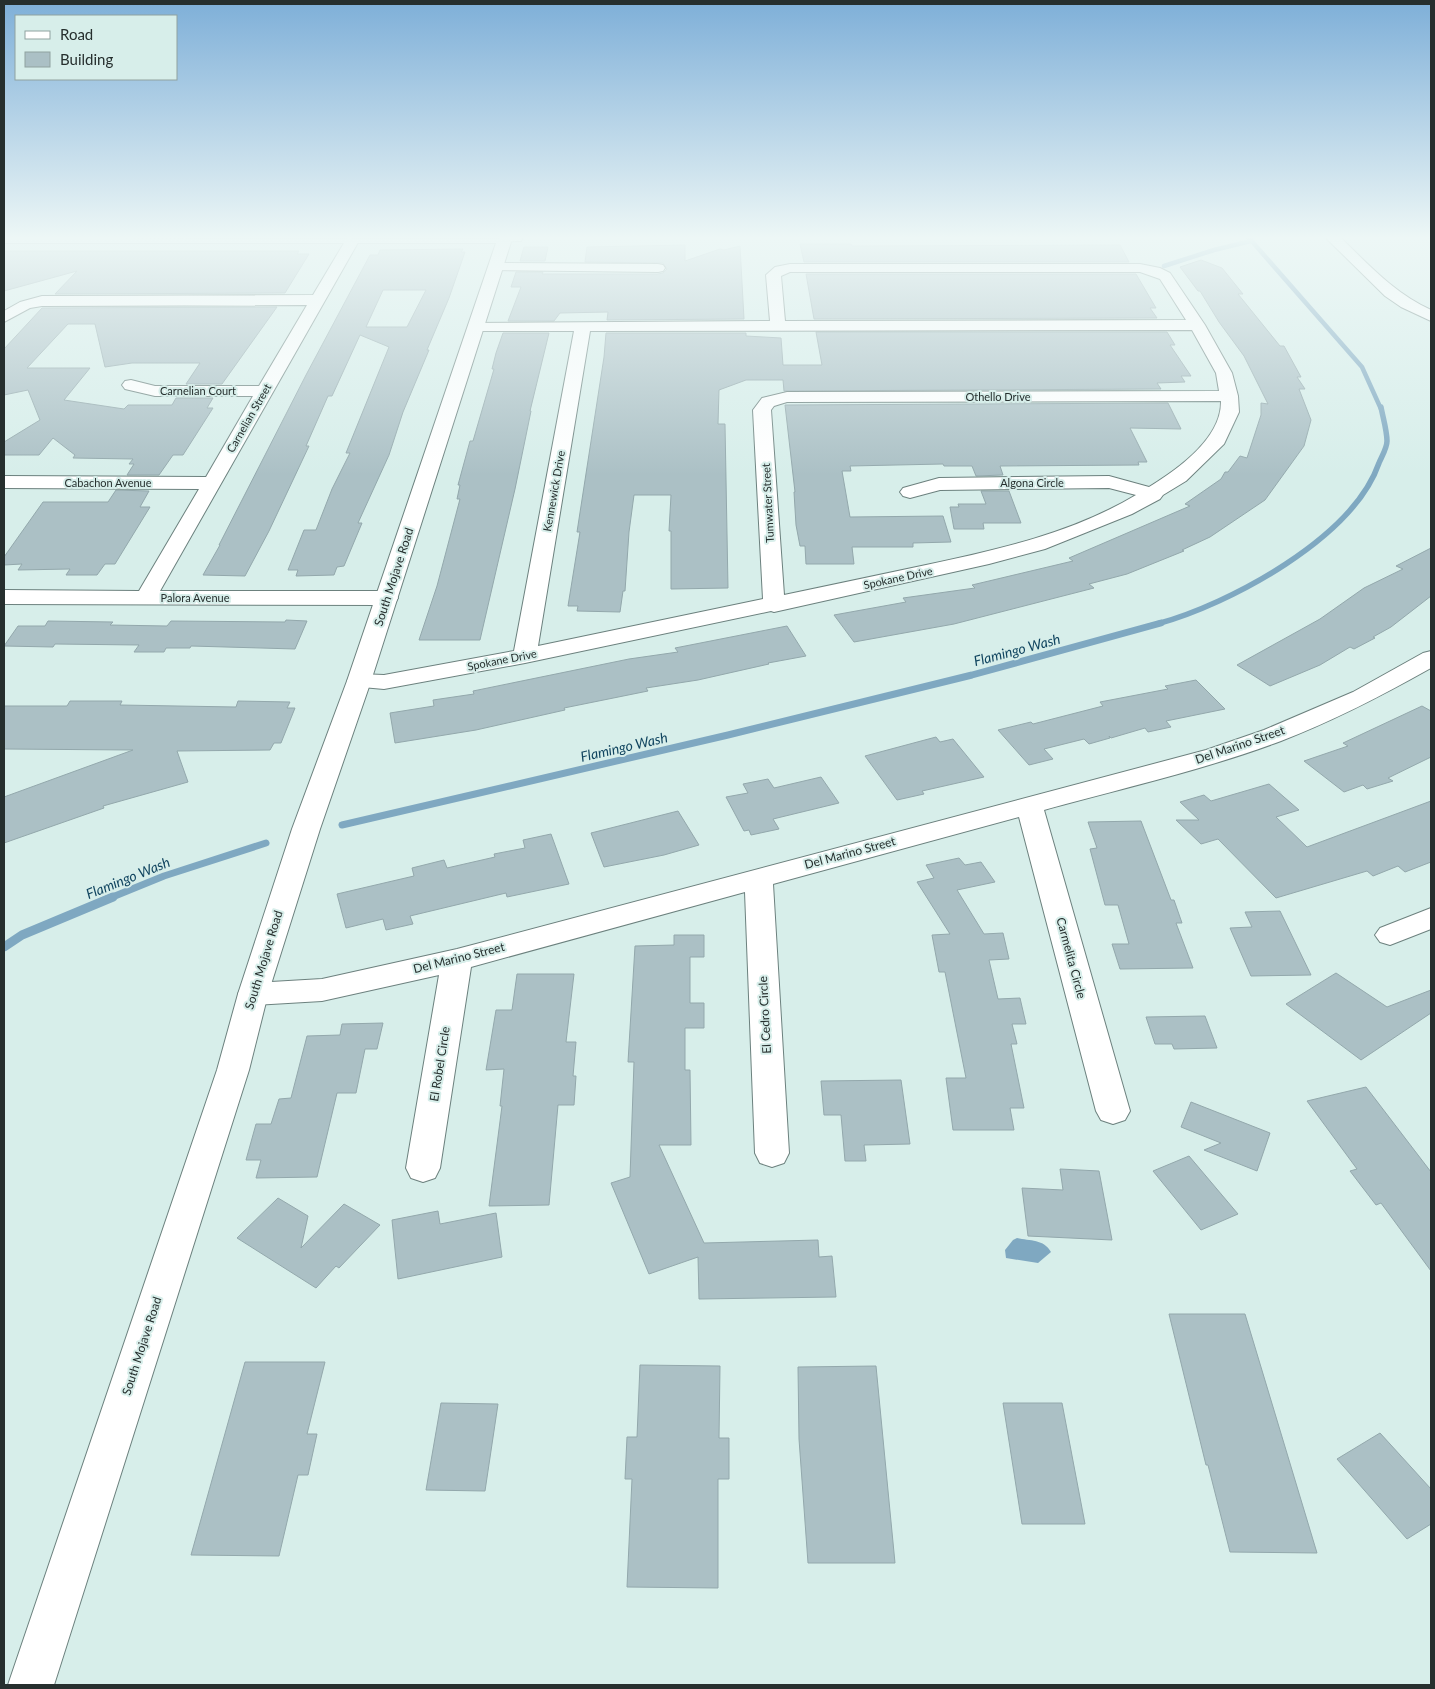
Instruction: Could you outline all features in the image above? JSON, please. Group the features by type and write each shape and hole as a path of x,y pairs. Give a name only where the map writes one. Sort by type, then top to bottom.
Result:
{"street":[{"name":"Carnelian Street","path":"146,598 307,317"},
{"name":"South Mojave Road","path":"31,1685 230,1079 253,994 306,829 359,681 479,317"},
{"name":"Spokane Drive","path":"777,317 778,325"},
{"name":"Spokane Drive","path":"359,681 384,682 525,656 774,605 989,558 1038,545 1125,510 1153,495 1179,477 1217,440 1230,412 1224,373 1192,317"},
{"path":"476,326 1198,325"},
{"name":"Kennewick Drive","path":"525,656 583,326"},
{"name":"Carnelian Court","path":"131,385 155,391 265,391"},
{"name":"Othello Drive","path":"768,402 787,397 1229,396"},
{"name":"Tumwater Street","path":"768,402 762,410 774,605"},
{"name":"Cabachon Avenue","path":"4,482 212,483"},
{"name":"Algona Circle","path":"910,492 939,484 1109,482 1135,488 1153,495"},
{"name":"Palora Avenue","path":"4,597 387,598"},
{"name":"Del Marino Street","path":"253,994 322,990 457,960 1215,755 1273,736 1362,697 1431,658"},
{"name":"Carmelita Circle","path":"1029,805 1113,1111"},
{"name":"El Cedro Circle","path":"759,878 772,1153"},
{"path":"1390,935 1431,918"},
{"name":"El Robel Circle","path":"423,1168 457,960"}],"water":[{"path":"1017,1238 1041,1243 1051,1252 1038,1263 1006,1258 1005,1250"}],"building":[{"path":"34,317 270,317 222,384 186,384 200,363 132,363 105,367 95,324 68,324 27,368 90,368 64,400 124,409 128,405 172,405 176,398 213,398 207,408 213,408 183,455 173,455 159,475 127,475 134,464 129,464 133,459 73,458 75,455 53,438 39,455 4,455 4,442 40,420 28,390 4,395 4,349"},
{"path":"337,317 371,317 366,327 407,327 412,317 441,317 403,412 389,455 358,523 362,523 344,566 337,567 334,575 296,576 298,570 288,570 304,530 316,530 332,489 350,453 346,453 389,347 360,335 332,396 328,396 306,446 309,446 269,531 245,576 203,575 220,545"},
{"path":"510,317 557,317 554,321 508,321"},
{"path":"607,317 744,317 744,319 607,320"},
{"path":"814,317 1157,318 814,319"},
{"path":"1216,317 1256,317 1280,346 1284,346 1301,377 1297,377 1305,389 1299,389 1311,420 1304,446 1265,500 1210,537 1182,550 1184,551 1127,574 1089,584 1094,588 954,624 854,642 834,615 906,602 903,598 975,588 972,585 1073,561 1069,558 1190,506 1185,504 1221,479 1240,456 1247,458 1261,415 1261,403 1268,404 1244,356"},
{"path":"816,332 1167,332 1175,345 1170,345 1191,376 1181,376 1185,382 1157,383 1161,389 784,391 783,380 746,380 719,390 718,424 725,424 728,588 671,589 671,531 669,531 671,495 634,495 629,532 625,591 623,591 620,612 577,611 578,606 568,606 580,532 577,532 606,333 746,333 746,336 781,338 783,365 822,365"},
{"path":"503,333 549,333 480,640 419,640 437,586 460,499 457,499 460,485 458,485 470,441 473,441"},
{"path":"1168,403 1181,429 1130,428 1147,462 1138,462 1139,465 1000,466 1003,475 976,476 972,466 944,466 943,464 850,466 851,471 842,471 850,517 943,516 951,542 913,543 913,547 852,547 854,564 806,564 805,546 800,546 796,525 795,492 785,405"},
{"path":"116,490 149,491 140,507 150,507 115,564 105,564 97,575 66,575 70,569 18,570 22,564 4,565 4,557 43,502 108,502"},
{"path":"981,491 1009,491 1021,523 983,523 984,529 954,529 950,507 959,507 958,504 986,504"},
{"path":"1431,548 1431,596 1391,627 1373,637 1375,638 1354,649 1350,647 1320,665 1270,686 1237,665 1320,619 1364,588 1403,569 1396,566"},
{"path":"286,620 307,621 295,649 191,646 190,648 166,648 164,652 134,652 139,645 55,644 53,647 4,646 18,626 45,626 48,621 113,622 110,625 167,626 171,621 285,622"},
{"path":"787,626 806,656 698,680 646,688 648,691 564,708 565,710 476,730 395,743 390,713 434,706 433,700 474,694 473,691 629,659 678,652 675,648"},
{"path":"1196,680 1225,709 1166,721 1171,727 1148,732 1145,728 1111,738 1109,736 1110,738 1089,744 1084,739 1044,749 1053,759 1029,765 998,730 1031,722 1033,724 1103,706 1100,702 1168,689 1165,686"},
{"path":"70,701 122,701 120,705 236,707 238,701 290,702 287,708 295,708 281,743 274,743 270,750 177,751 188,782 103,806 104,808 4,843 4,797 133,750 4,749 4,706 67,706"},
{"path":"1422,706 1431,711 1431,757 1388,778 1393,781 1367,789 1363,785 1344,792 1304,761 1348,746 1343,743"},
{"path":"936,737 940,742 953,739 984,777 922,791 924,794 897,800 865,756"},
{"path":"821,777 839,803 773,819 779,829 751,835 749,830 744,831 726,797 748,793 743,784 768,779 774,788"},
{"path":"1269,784 1299,810 1276,817 1307,847 1431,801 1431,862 1405,872 1398,866 1373,876 1367,871 1276,898 1218,839 1201,844 1176,820 1199,820 1180,802 1204,795 1211,801"},
{"path":"678,811 699,845 664,855 604,867 591,833"},
{"path":"1141,821 1171,900 1174,900 1182,923 1176,923 1193,968 1120,969 1112,944 1129,944 1118,905 1105,905 1090,849 1097,848 1088,822"},
{"path":"551,834 569,884 507,897 506,893 410,916 413,924 386,930 383,919 346,928 337,894 414,876 412,868 444,860 447,868 495,857 494,854 525,848 523,840"},
{"path":"959,858 965,865 981,862 995,882 957,890 984,934 1003,933 1009,959 989,960 998,999 1020,998 1026,1024 1012,1024 1017,1044 1011,1044 1024,1108 1010,1108 1014,1130 953,1130 946,1078 966,1078 945,972 939,972 932,935 950,934 917,882 934,878 926,865"},
{"path":"1280,911 1311,975 1251,976 1230,928 1252,927 1245,912"},
{"path":"674,935 704,935 704,957 690,957 690,1003 704,1003 704,1028 685,1028 685,1070 690,1070 691,1145 659,1145 704,1243 818,1240 819,1257 832,1256 836,1297 699,1299 698,1257 649,1274 611,1183 630,1177 634,1062 628,1062 635,946 674,945"},
{"path":"1336,973 1387,1007 1431,990 1431,1013 1361,1060 1286,1004"},
{"path":"517,974 574,974 566,1042 576,1042 573,1076 576,1076 574,1105 558,1105 549,1205 489,1206 502,1106 500,1106 504,1069 486,1070 496,1010 512,1010"},
{"path":"1205,1016 1217,1048 1174,1049 1172,1044 1155,1044 1146,1017"},
{"path":"383,1023 377,1049 365,1049 356,1093 337,1093 317,1177 256,1178 261,1160 246,1160 256,1124 271,1124 279,1099 291,1098 307,1036 340,1035 342,1024"},
{"path":"901,1080 910,1144 864,1145 866,1161 845,1161 841,1115 824,1115 821,1081"},
{"path":"1366,1087 1431,1172 1431,1271 1381,1203 1376,1205 1350,1171 1357,1169 1307,1101"},
{"path":"1191,1102 1270,1133 1257,1171 1204,1150 1221,1143 1181,1127"},
{"path":"1189,1156 1238,1214 1201,1230 1153,1171"},
{"path":"1060,1169 1099,1171 1112,1240 1028,1236 1022,1188 1063,1190"},
{"path":"278,1198 308,1216 301,1248 344,1204 380,1225 339,1268 336,1266 316,1288 237,1238"},
{"path":"438,1211 440,1224 496,1213 502,1257 398,1279 392,1220"},
{"path":"1169,1314 1245,1314 1317,1553 1230,1552 1208,1465 1206,1465"},
{"path":"245,1362 325,1362 307,1434 317,1434 308,1475 298,1475 279,1556 191,1555"},
{"path":"640,1365 720,1366 719,1438 729,1438 729,1479 718,1479 718,1588 627,1587 632,1479 625,1479 627,1437 637,1437"},
{"path":"876,1366 895,1563 808,1563 799,1439 798,1367"},
{"path":"441,1403 498,1404 485,1491 426,1490"},
{"path":"1003,1403 1062,1403 1085,1524 1022,1524"},
{"path":"1380,1433 1431,1489 1431,1524 1407,1539 1337,1459"}],"waterway":[{"name":"Flamingo Wash","path":"1318,317 1362,367 1381,409"},
{"name":"Flamingo Wash","path":"1157,624 1219,601 1252,584 1286,564 1317,542 1344,517 1365,491 1387,444 1381,407"},
{"name":"Flamingo Wash","path":"342,825 728,735 972,675 1161,623"},
{"name":"Flamingo Wash","path":"110,898 164,876 266,843"},
{"name":"Flamingo Wash","path":"4,947 22,935 113,897"}]}
